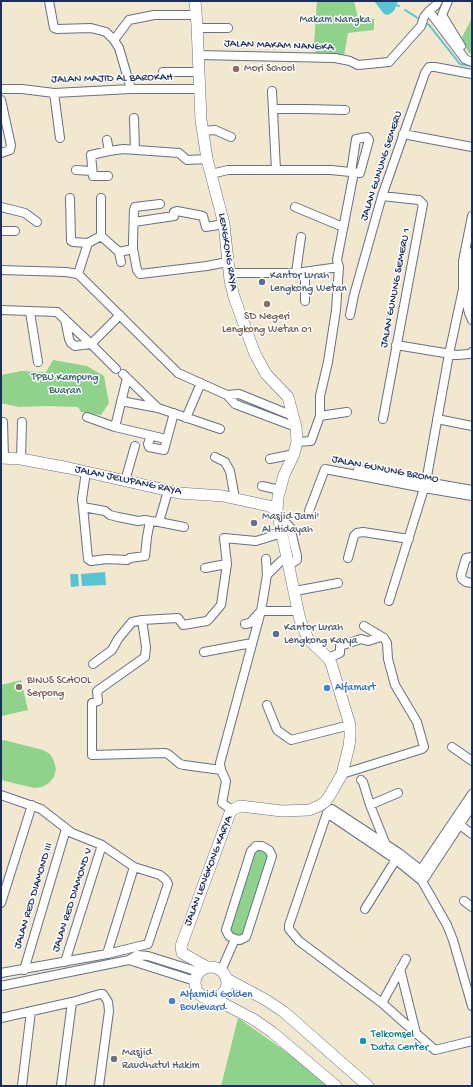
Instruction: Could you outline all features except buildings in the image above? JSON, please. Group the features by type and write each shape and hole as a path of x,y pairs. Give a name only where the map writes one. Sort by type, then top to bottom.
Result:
{"street":[{"path":"49,1 54,28 91,28 106,32 114,40 119,48 131,89"},
{"name":"LENGKONG RAYA","path":"195,1 202,131 207,159 224,224 228,268 234,297 255,354 266,374 288,397 296,427 297,442 294,454 284,475 277,510"},
{"path":"438,1 436,5 426,14 465,59 472,62"},
{"path":"448,1 442,15 443,18 464,52 472,57"},
{"path":"114,40 129,20 154,15 196,14"},
{"name":"JALAN MAKAM NANGKA","path":"198,55 335,58 350,61 358,65 389,62 421,26 426,14"},
{"path":"197,28 228,28"},
{"name":"JALAN GUNUNG SEMERU","path":"350,316 354,295 382,196 425,73 429,67 435,67 472,74"},
{"path":"162,72 199,72"},
{"name":"JALAN MAJID AL BAROKAH","path":"1,89 22,89 54,93 131,89 200,89"},
{"path":"272,91 276,170"},
{"path":"54,93 60,138"},
{"path":"1,100 11,146 10,150 1,153"},
{"path":"273,109 345,110"},
{"path":"134,118 135,150"},
{"path":"202,131 215,130 231,137"},
{"path":"403,134 472,147"},
{"path":"107,140 109,150"},
{"path":"108,176 94,176 92,171 91,155 109,150 135,150 179,153 187,160 207,159"},
{"path":"76,170 92,171"},
{"path":"211,174 228,170 353,172 337,260 339,267 333,336 320,396 320,416 311,441 297,442"},
{"name":"JALAN GUNUNG SEMERU 1","path":"382,196 419,200 423,204 383,419"},
{"path":"70,198 71,241 88,243 101,236"},
{"path":"101,198 101,236 119,252 121,262"},
{"path":"160,204 135,207 134,249 137,270 140,274 208,266 296,273 339,267"},
{"path":"1,207 25,213 37,222"},
{"path":"295,207 344,227"},
{"path":"134,222 174,216 174,212 177,211 204,216 206,227 224,224"},
{"path":"389,601 425,485 449,354 463,289 463,261 472,216"},
{"path":"1,230 15,231"},
{"path":"296,273 301,237"},
{"path":"78,274 88,243"},
{"path":"119,252 134,249"},
{"path":"472,252 470,263 470,296 472,301"},
{"path":"1,270 66,272 78,274 178,373 227,395 235,404 296,427"},
{"path":"305,272 305,301"},
{"path":"470,278 463,289 472,320"},
{"path":"1,310 57,312 158,408"},
{"path":"30,312 38,362"},
{"path":"66,320 69,339 75,346 90,344 119,314"},
{"path":"396,345 457,355 469,354 472,352"},
{"path":"115,427 121,401 122,374"},
{"path":"186,418 202,383"},
{"path":"227,395 239,394 293,416"},
{"path":"249,409 253,400"},
{"path":"121,401 158,408 220,429"},
{"path":"320,416 347,412"},
{"path":"151,436 148,444 149,447 163,450 166,448 166,439 174,413"},
{"path":"87,417 115,427 166,439"},
{"path":"437,419 472,426"},
{"path":"2,458 3,422"},
{"path":"21,459 22,422"},
{"path":"125,481 135,446"},
{"path":"270,459 294,454"},
{"path":"215,457 225,462 230,471 235,499"},
{"name":"JALAN JELUPANG RAYA","path":"2,458 21,459 168,491 235,499 269,506 277,510"},
{"name":"JALAN GUNUNG BROMO","path":"310,511 327,467 335,467 472,496"},
{"path":"86,472 82,507 88,559 91,561 106,559 127,560 130,558 144,557 146,555 150,521"},
{"name":"JALAN GUNUNG BROMO","path":"425,485 472,490"},
{"path":"262,486 280,490"},
{"path":"159,522 168,491"},
{"path":"82,507 106,511 110,515 138,521 145,520 184,526"},
{"name":"JALAN LENGKONG KARYA","path":"200,973 182,953 181,946 230,813 232,810 240,806 282,811 309,810 325,802 342,774 349,746 350,725 331,664 328,658 308,639 304,631 298,611 277,510"},
{"path":"93,664 112,650 118,639 132,622 178,618 184,625 208,620 222,604 228,562 224,538 256,541 281,528"},
{"path":"348,558 354,536 357,533 363,532 408,539"},
{"path":"472,557 466,558 461,575 462,580 472,583"},
{"path":"232,810 222,803 226,782 220,763 261,612 267,575 266,559"},
{"path":"267,575 281,561 288,561"},
{"path":"205,568 227,564"},
{"path":"295,591 338,583"},
{"path":"245,624 250,623 261,612 298,611"},
{"path":"142,620 146,647 145,657 97,691 98,701 92,703 91,755 165,753 180,764 221,770"},
{"path":"342,774 424,748 417,722 395,685 388,658 387,643 381,637 364,626"},
{"path":"328,658 340,653 340,646 362,639 368,641 381,637"},
{"path":"204,652 252,643"},
{"path":"267,705 276,728 291,740 350,725"},
{"path":"452,747 472,761"},
{"path":"361,780 386,845"},
{"path":"370,805 398,793"},
{"path":"422,876 472,794"},
{"path":"1,795 32,805 49,815 72,833 102,845 134,867 164,877 168,884 149,942 146,945 107,954 1,973"},
{"path":"1,903 32,805"},
{"path":"422,876 460,825 472,806"},
{"path":"329,811 386,845 397,856"},
{"path":"329,811 397,856 422,876 453,940 472,1006"},
{"path":"329,811 289,925 289,929 299,941 382,1003 435,1050 472,1041"},
{"path":"460,825 472,834"},
{"name":"JALAN RED DIAMOND III","path":"24,970 66,829"},
{"name":"JALAN RED DIAMOND V","path":"64,962 102,845"},
{"path":"259,846 269,850 272,856 248,934 240,940 235,939 229,936 226,930 251,851 259,846"},
{"path":"365,909 397,856"},
{"path":"107,954 134,867"},
{"path":"464,901 472,907"},
{"path":"215,999 223,993 227,984 224,975 235,939"},
{"path":"1,986 129,960 138,955 147,955 200,973"},
{"path":"382,1003 406,959"},
{"path":"129,960 162,971 200,973 217,968 224,975 284,1012 368,1086"},
{"path":"162,971 165,961"},
{"path":"400,969 416,1033"},
{"path":"200,973 196,991 201,996 206,999 215,999 253,1019 272,1032 336,1086"},
{"path":"1,1018 100,994 105,996 108,1002 109,1011 99,1086"},
{"path":"61,1086 72,1002"},
{"path":"22,1086 31,1011"}],"green space":[{"name":"Makam Nangka","path":"317,1 354,1 358,19 374,19 374,30 348,33 344,56 316,53 314,44"},
{"path":"472,18 472,54 469,53 461,39"},
{"name":"TPBU Kampung Buaran","path":"53,360 87,366 104,376 109,403 101,415 81,412 78,407 19,407 1,403 1,375 21,371 46,372"},
{"path":"21,680 28,710 2,716 1,685"},
{"path":"4,740 43,750 50,754 56,769 54,777 49,783 42,787 34,788 1,780 1,741"},
{"path":"267,846 270,870 251,933 244,943 237,944 223,929 249,848"},
{"path":"238,1018 298,1060 327,1086 221,1086"}],"water":[{"path":"374,1 398,1 394,11 388,15 384,14"},
{"path":"105,572 106,585 82,586 81,574"},
{"path":"70,574 78,574 79,586 71,587"}],"waterway":[{"path":"405,10 421,20"},
{"path":"424,22 429,25 460,64 472,66"}],"place":[{"name":"Mori School","path":"236,69"},
{"name":"Kantor Lurah Lengkong Wetan","path":"262,282"},
{"name":"SD Negeri Lengkong Wetan 01","path":"267,304"},
{"name":"Masjid Jami' Al-Hidayah","path":"254,523"},
{"name":"Kantor Lurah Lengkong Karya","path":"276,634"},
{"name":"BINUS SCHOOL Serpong","path":"19,687"},
{"name":"Alfamart","path":"327,688"},
{"name":"Alfamidi Golden Boulevard","path":"172,1001"},
{"name":"Telkomsel Data Center","path":"363,1041"},
{"name":"Masjid Raudhatul Hakim","path":"114,1059"}]}
